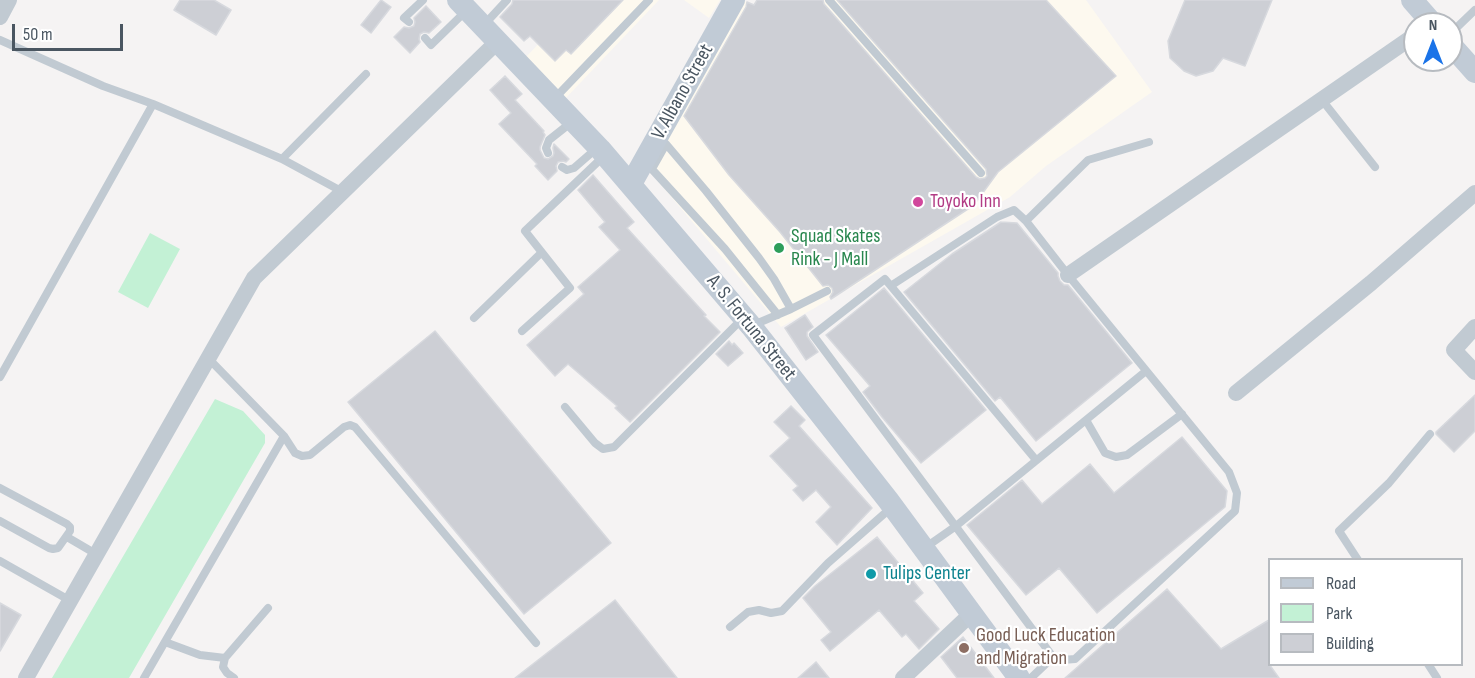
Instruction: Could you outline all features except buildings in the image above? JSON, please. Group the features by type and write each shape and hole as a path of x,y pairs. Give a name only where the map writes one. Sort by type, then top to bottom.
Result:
{"main road":[{"name":"V. Albano Street","path":"643,178 734,0"},
{"path":"1412,0 1422,12"},
{"name":"A. S. Fortuna Street","path":"477,19 602,150 643,178 747,322 893,507 1019,678"}],"street":[{"path":"0,17 9,0"},
{"path":"26,678 254,278 343,192 477,19"},
{"path":"1068,275 1403,43"},
{"path":"1236,393 1371,283 1475,193"},
{"path":"1475,327 1455,350 1475,372"},
{"path":"903,678 971,614"}],"lane":[{"path":"409,22 404,18 423,0"},
{"path":"424,38 431,45 507,0"},
{"path":"554,100 649,0"},
{"path":"829,0 981,173"},
{"path":"1463,22 1475,10"},
{"path":"0,40 282,159 343,192"},
{"path":"282,159 366,74"},
{"path":"1322,100 1375,166"},
{"path":"0,377 153,104"},
{"path":"548,153 546,148 549,140 574,121"},
{"path":"1026,221 1088,160 1149,142"},
{"path":"778,315 725,249 643,178 666,144 759,258 791,309"},
{"path":"562,166 567,170 574,168 602,150"},
{"path":"522,331 570,288 525,231 602,150"},
{"path":"892,285 997,217 1014,210 1026,221 1229,472 1238,493 1235,511 1075,659 1063,660 1053,657 813,335 885,279 1036,460"},
{"path":"474,318 541,253"},
{"path":"565,407 595,443 603,449 614,447 747,322 778,315 828,291"},
{"path":"208,358 284,436 295,453 302,456 310,455 344,427 350,425 356,427 536,643"},
{"path":"924,549 956,526 1146,372"},
{"path":"1086,420 1105,453 1116,457 1127,455 1182,414"},
{"path":"1357,558 1339,531 1389,483 1430,434"},
{"path":"144,678 284,436"},
{"path":"0,488 67,524 70,531 58,548 53,549 0,521"},
{"path":"730,627 748,612 782,611 828,563 893,507"},
{"path":"67,537 96,554"},
{"path":"0,561 69,600"},
{"path":"234,678 223,667 225,658 268,608"},
{"path":"165,642 200,655 225,658"},
{"path":"1031,678 1053,657"}],"shaded area":[{"path":"581,0 659,0 563,101 523,60"},
{"path":"684,0 720,0 709,18"},
{"path":"742,0 753,5 757,0 1086,0 1152,92 1046,166 1010,197 781,327 646,167"}],"green space":[{"path":"150,233 180,249 148,308 118,292"},
{"path":"215,399 243,411 265,435 265,443 129,678 52,678"}],"place":[{"name":"Toyoko Inn","path":"918,202"},
{"name":"Squad Skates Rink - J Mall","path":"779,248"},
{"name":"Tulips Center","path":"871,574"},
{"name":"Good Luck Education and Migration","path":"964,648"}]}
